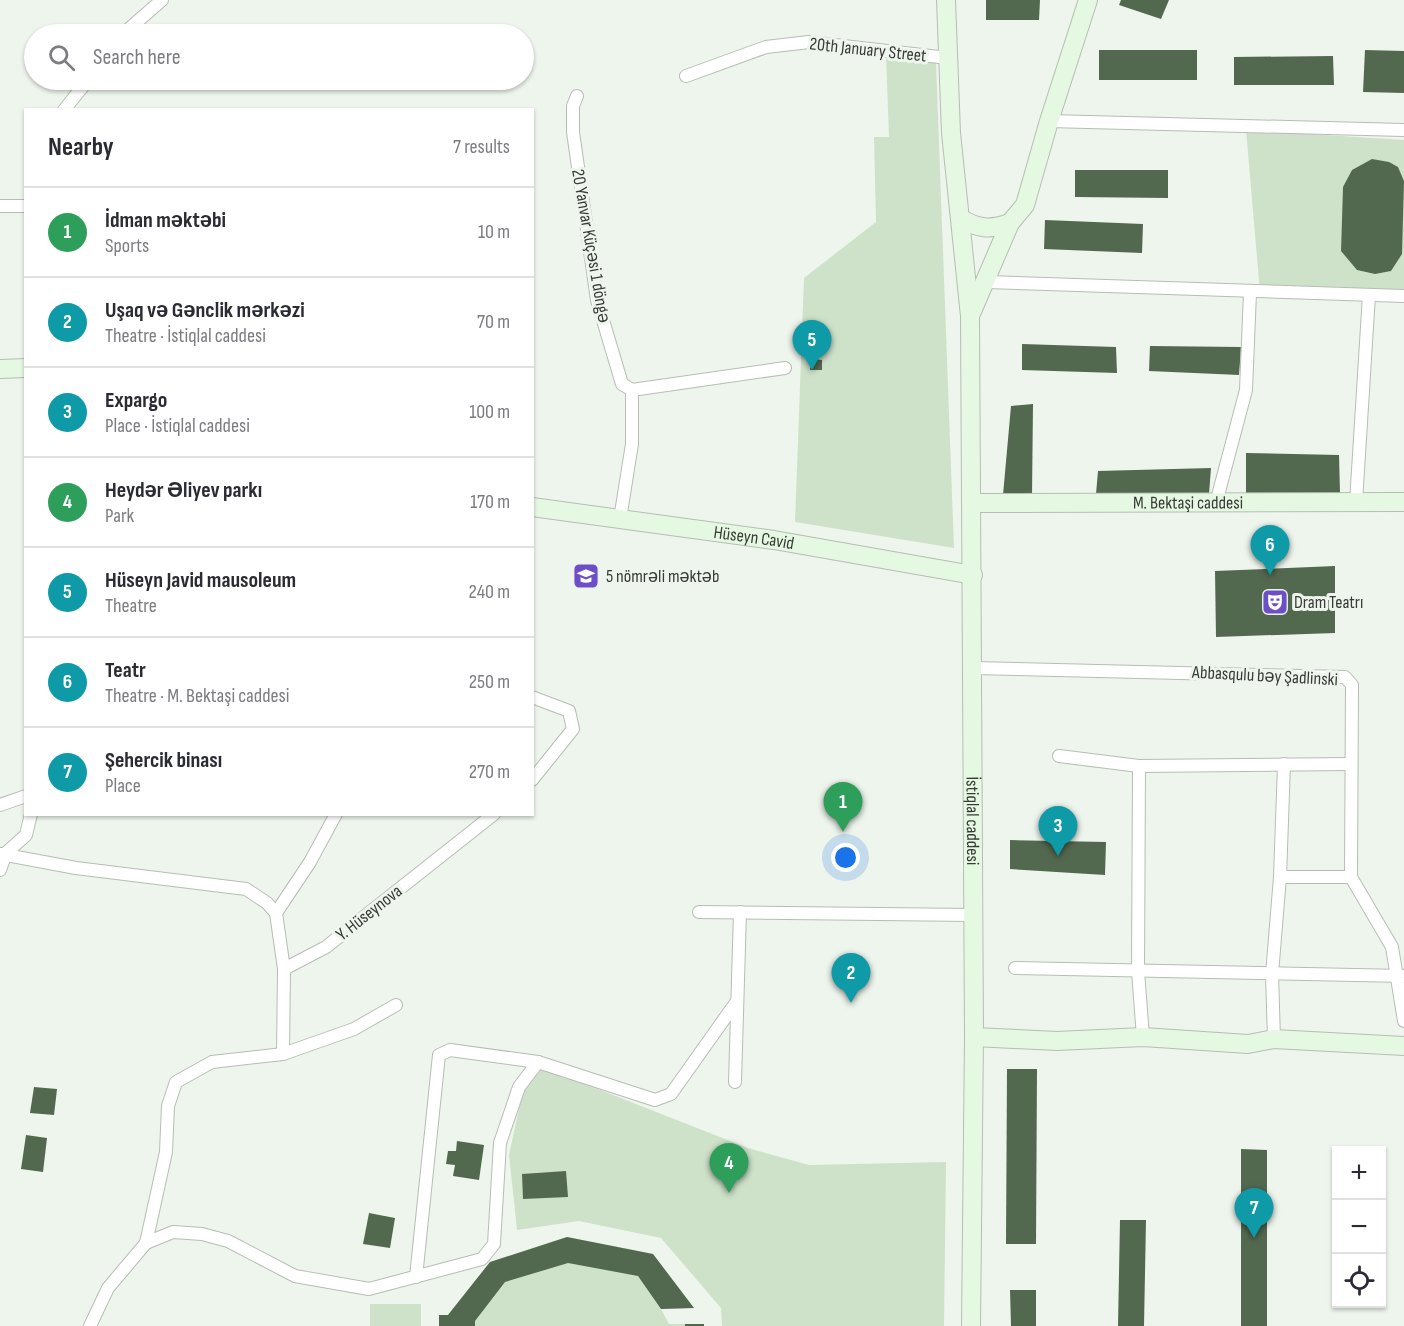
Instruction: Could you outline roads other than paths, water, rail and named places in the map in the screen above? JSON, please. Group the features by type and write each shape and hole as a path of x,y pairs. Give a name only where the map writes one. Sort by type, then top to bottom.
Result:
{"main road":[{"name":"İstiqlal caddesi","path":"945,0 951,133 970,316 974,1037 971,1326"},
{"path":"970,316 987,282 1010,223 1025,205 1049,120 1088,0"},
{"path":"960,218 983,228 1010,223"},
{"path":"0,369 24,368"},
{"name":"M. Bektaşi caddesi","path":"972,503 1404,502"},
{"name":"Hüseyn Cavid","path":"534,507 885,558 973,575"},
{"path":"974,1037 1057,1041 1143,1037 1248,1044 1274,1039 1404,1046"}],"street":[{"path":"134,24 162,0"},
{"name":"20th January Street","path":"686,76 766,48 809,42 948,58"},
{"path":"66,108 80,90"},
{"name":"20 Yanvar Küçəsi 1 döngə","path":"577,96 573,106 573,132 597,300 622,384 632,390"},
{"path":"1049,120 1404,130"},
{"path":"0,206 24,206"},
{"path":"987,282 1250,293 1404,296"},
{"path":"1216,503 1246,390 1250,293"},
{"path":"1356,502 1369,295"},
{"path":"621,519 632,444 634,412 632,390 785,368"},
{"name":"Abbasqulu bəy Şadlinski","path":"972,668 1345,677 1352,685 1351,877"},
{"path":"534,698 569,711 573,729 534,778"},
{"path":"1059,756 1139,766 1351,764"},
{"path":"1274,1039 1272,974 1280,877 1284,764"},
{"path":"1139,766 1138,971 1143,1037"},
{"path":"0,805 24,797"},
{"path":"0,870 3,853 26,835 31,816"},
{"path":"276,913 310,862 335,816"},
{"name":"Y. Hüseynova","path":"284,969 326,946 491,816"},
{"path":"3,853 76,868 246,889 267,903 276,913 284,969 283,1054"},
{"path":"1280,877 1351,877 1392,947 1401,977 1404,1022"},
{"path":"699,912 973,915"},
{"path":"735,1082 740,912"},
{"path":"1015,968 1401,977"},
{"path":"416,1277 439,1055 450,1050 538,1062 655,1100 671,1094 737,1001"},
{"path":"146,1243 166,1152 168,1106 176,1082 212,1062 283,1054 354,1029 396,1005"},
{"path":"90,1326 108,1288 146,1243 173,1232 188,1231 228,1241 295,1276 369,1289 482,1260 494,1244 500,1143 519,1087 538,1062"}],"place":[{"name":"Hüseyn Javid mausoleum","path":"812,370"},
{"name":"Teatr","path":"1270,575"},
{"name":"5 nömrəli məktəb","path":"586,576"},
{"name":"Dram Teatrı","path":"1275,602"},
{"name":"İdman məktəbi","path":"843,832"},
{"name":"Expargo","path":"1058,856"},
{"name":"Uşaq və Gənclik mərkəzi","path":"851,1003"},
{"name":"Heydər Əliyev parkı","path":"729,1193"},
{"name":"Şehercik binası","path":"1254,1238"}]}
